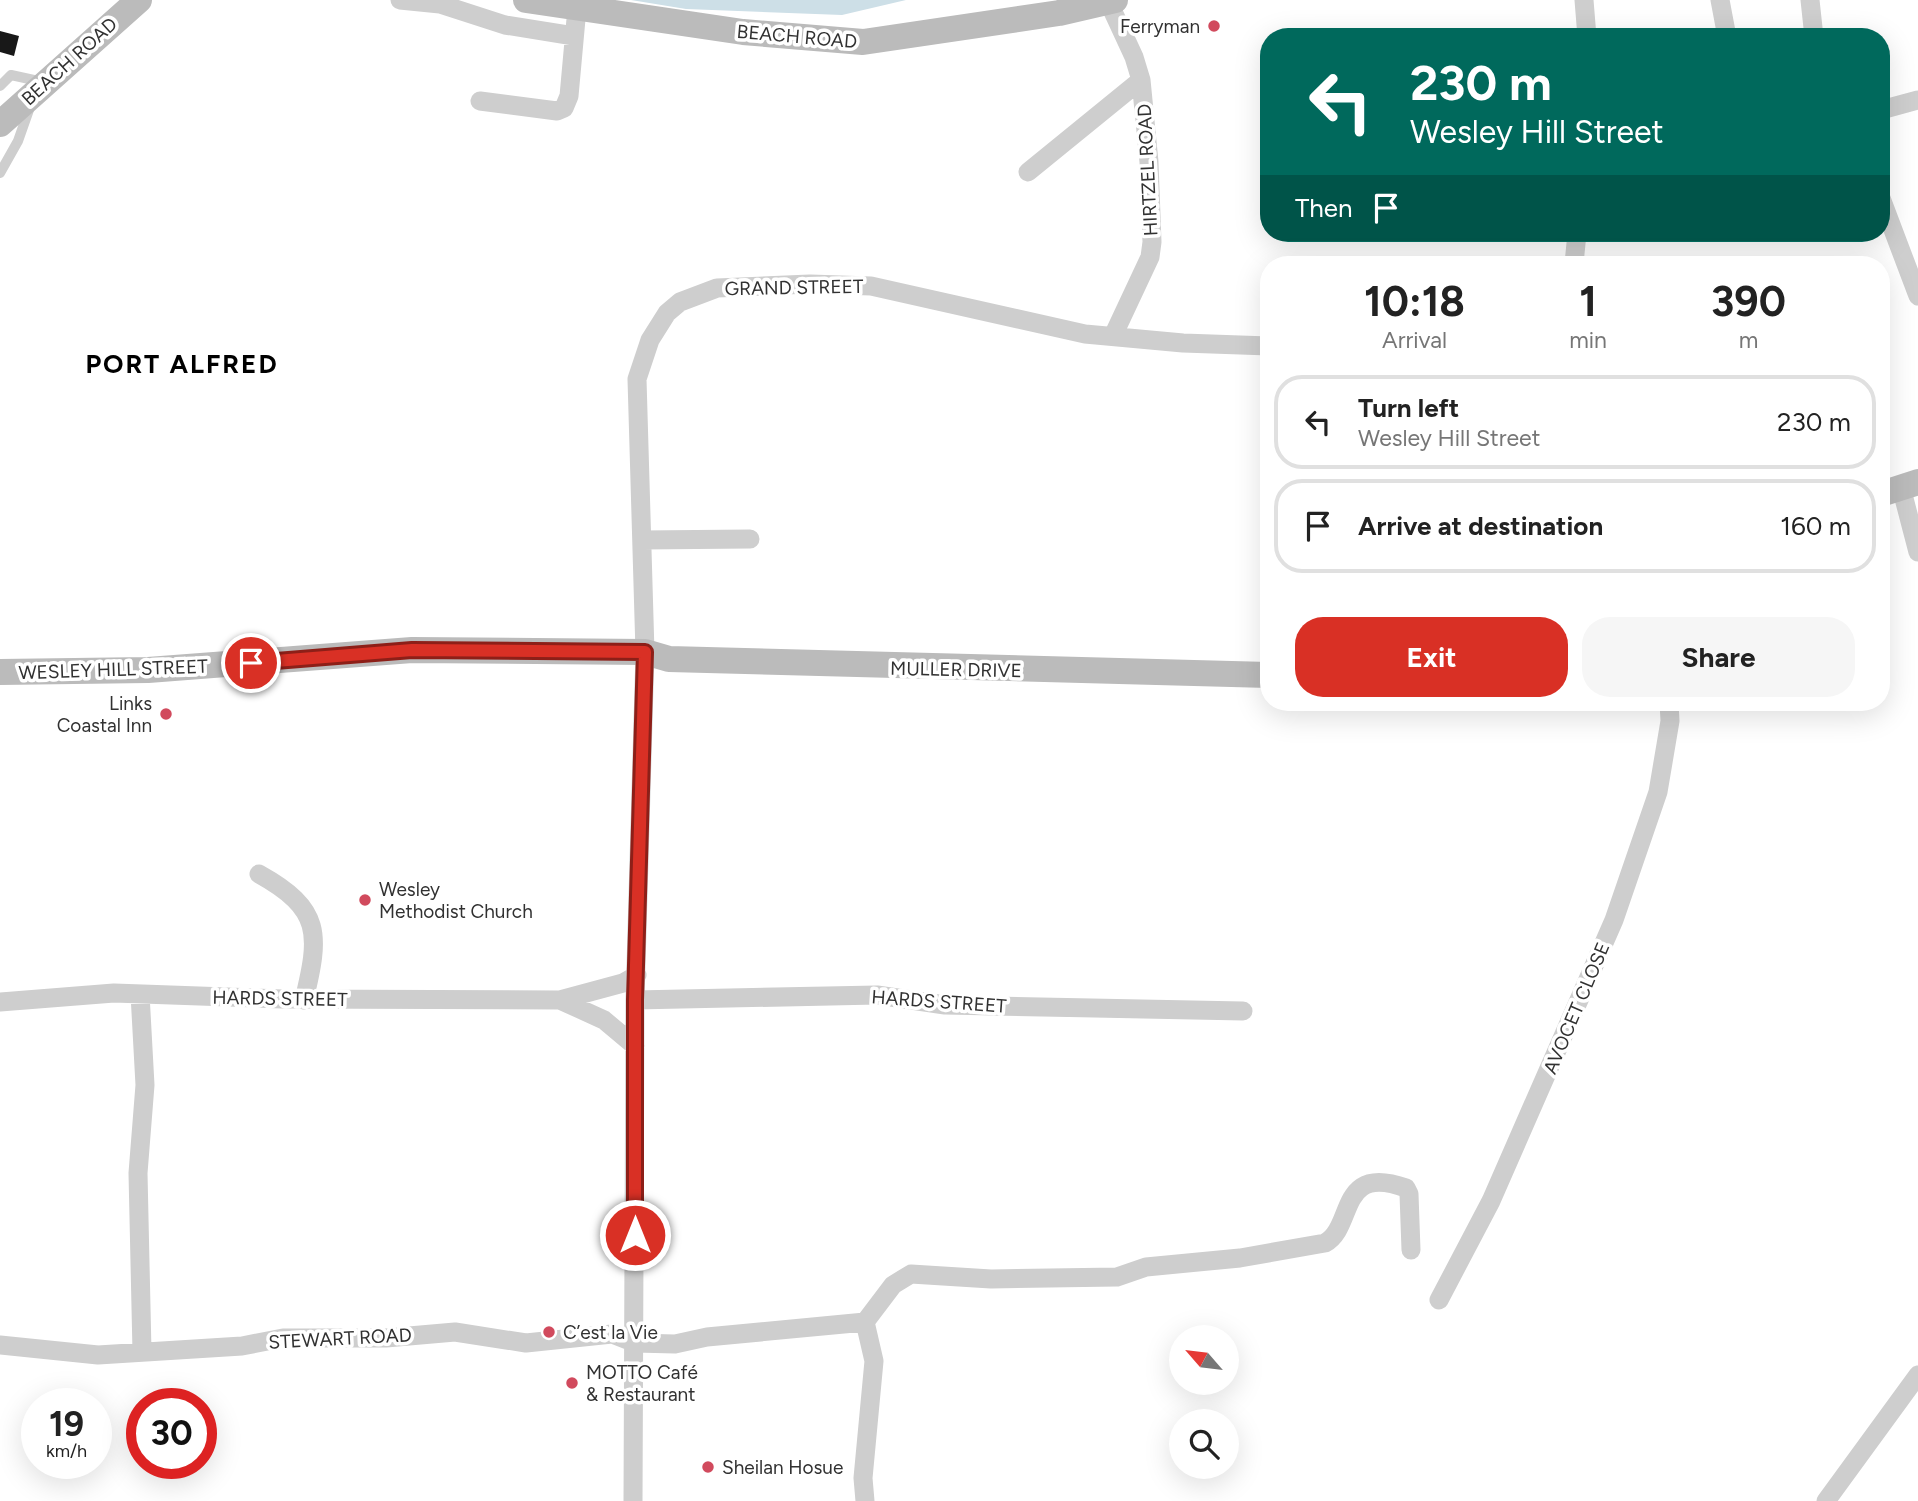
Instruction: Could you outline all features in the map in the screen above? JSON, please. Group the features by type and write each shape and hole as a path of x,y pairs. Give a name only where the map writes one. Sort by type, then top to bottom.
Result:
{"street":[{"name":"BEACH ROAD","path":"0,124 139,0"},
{"path":"400,0 440,4 505,25 574,36"},
{"name":"BEACH ROAD","path":"526,0 743,32 830,41 863,41 1112,1"},
{"path":"1584,0 1586,28"},
{"path":"1720,0 1725,28"},
{"path":"1810,0 1813,28"},
{"name":"HIRTZEL ROAD","path":"1112,1 1135,57 1141,80 1149,162 1152,242 1150,257 1113,336"},
{"path":"480,101 556,111 564,108 569,96 577,8"},
{"path":"1028,173 1141,80"},
{"path":"1890,108 1918,100"},
{"path":"1890,222 1918,296"},
{"name":"GRAND STREET","path":"633,1501 635,1000 645,652 638,379 643,357 658,324 680,302 700,292 717,288 810,284 871,286 1084,334 1183,343 1260,346"},
{"path":"1900,488 1918,552"},
{"path":"642,540 750,540"},
{"name":"WESLEY HILL STREET","path":"0,671 148,670 412,650 645,652"},
{"name":"MULLER DRIVE","path":"645,652 669,659 1260,675"},
{"name":"AVOCET CLOSE","path":"1440,1300 1491,1201 1614,920 1658,792 1669,711"},
{"path":"259,874 294,896 312,925 312,966 304,1000"},
{"name":"HARDS STREET","path":"0,1002 140,994 304,1000 561,1000 623,982 637,975"},
{"path":"140,994 145,1085 138,1172 142,1352"},
{"name":"HARDS STREET","path":"635,1000 877,995 945,1005 1243,1011"},
{"name":"HARDS STREET","path":"561,1000 604,1020 635,1046"},
{"path":"865,1501 863,1478 874,1361 865,1322 893,1285 911,1274 991,1279 1117,1277 1146,1267 1240,1258 1325,1243 1333,1239 1349,1201 1372,1183 1388,1183 1406,1188 1409,1194 1410,1250"},
{"name":"STEWART ROAD","path":"0,1345 98,1355 242,1346 283,1338 386,1338 456,1332 526,1343 612,1334 635,1343 675,1344 707,1337 865,1322"},
{"path":"1826,1501 1905,1396 1918,1374"}],"lane":[{"path":"0,86 11,75 39,88 18,141 0,173"}],"shaded area":[{"path":"631,0 906,0 842,15 686,9"}],"building":[{"path":"0,31 19,36 14,56 0,52"}],"place":[{"name":"Ferryman","path":"1214,26"},
{"name":"Links Coastal Inn","path":"166,714"},
{"name":"Wesley Methodist Church","path":"365,900"},
{"name":"C’est la Vie","path":"549,1332"},
{"name":"MOTTO Café & Restaurant","path":"572,1383"},
{"name":"Sheilan Hosue","path":"708,1467"}],"district":[{"name":"PORT ALFRED","path":"182,364"}],"route":[{"path":"251,663 412,650 645,652 635,1000 635,1235"}]}
